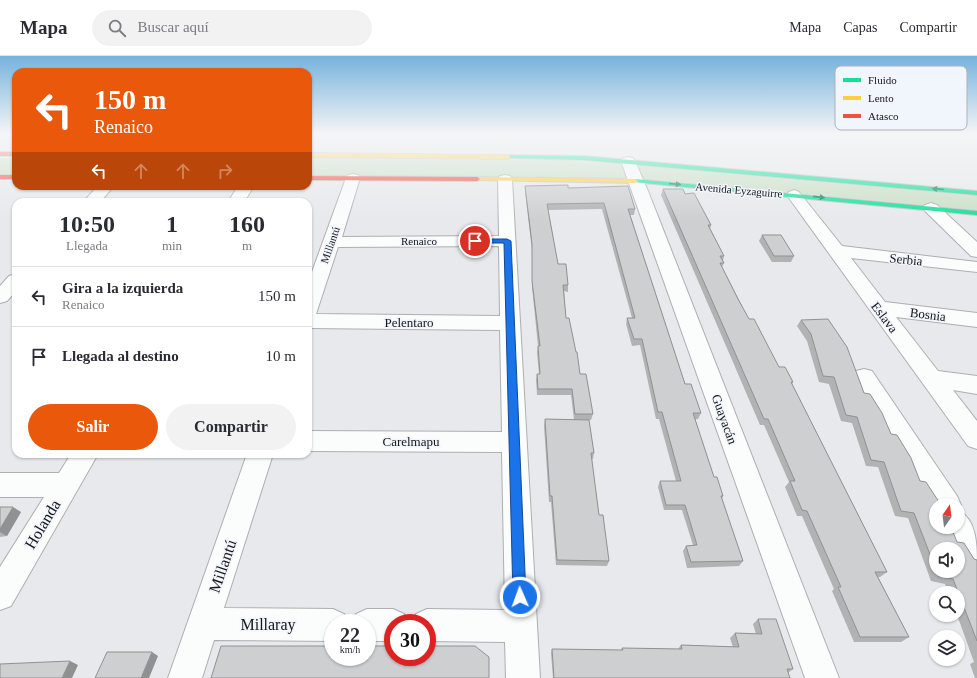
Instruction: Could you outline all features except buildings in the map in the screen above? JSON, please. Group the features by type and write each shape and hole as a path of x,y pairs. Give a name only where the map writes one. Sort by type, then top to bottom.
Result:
{"main road":[{"name":"Avenida Eyzaguirre","path":"589,163 632,171 794,195 977,213"},
{"name":"Avenida Eyzaguirre","path":"312,178 574,179 632,171 977,193"},
{"path":"0,177 12,177"}],"street":[{"name":"Guayacán","path":"632,171 822,678"},
{"name":"Millantú","path":"312,299 353,178"},
{"path":"505,179 523,678"},
{"path":"95,198 102,190"},
{"name":"Eslava","path":"794,195 977,440"},
{"path":"931,208 977,252"},
{"name":"Renaico","path":"331,242 507,241"},
{"name":"Serbia","path":"836,251 977,267"},
{"path":"0,297 12,284"},
{"name":"Bosnia","path":"878,308 977,320"},
{"name":"Pelentaro","path":"312,321 510,323"},
{"path":"864,377 942,498"},
{"path":"931,378 977,385"},
{"name":"Carelmapu","path":"312,441 514,442"},
{"name":"Holanda","path":"0,595 83,458"},
{"name":"Millantú","path":"185,678 259,458"},
{"path":"0,486 66,485"},
{"path":"965,534 977,552"},
{"name":"Millaray","path":"203,624 324,625"},
{"path":"436,625 521,626"}],"green space":[{"path":"0,163 12,163 12,174 0,174"},
{"path":"312,163 609,163 977,196 977,210 660,180 312,176"}],"traffic: fast":[{"path":"641,163 977,193"},
{"path":"635,181 977,213"}],"traffic: slow":[{"path":"477,179 635,181"}],"traffic: jam":[{"path":"0,177 12,177"},
{"path":"312,178 477,179"}],"route":[{"path":"475,241 507,241 520,597"}]}
